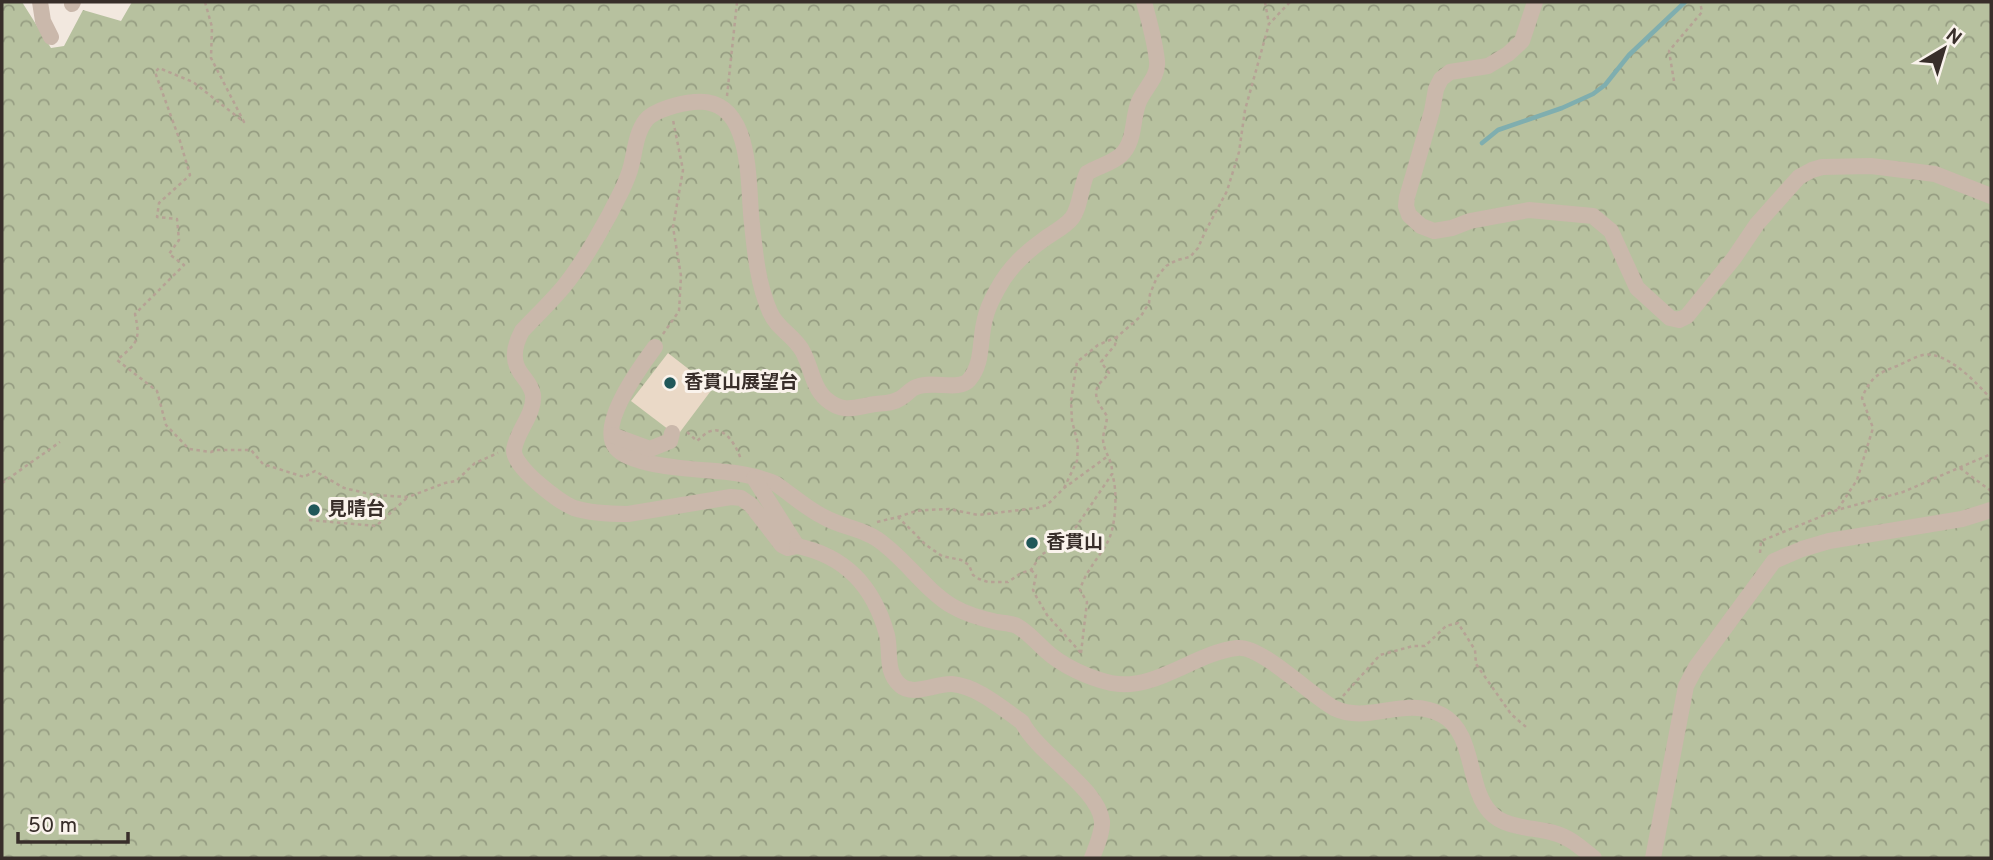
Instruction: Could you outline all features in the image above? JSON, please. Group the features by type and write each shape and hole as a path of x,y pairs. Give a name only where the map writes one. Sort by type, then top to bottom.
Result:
{"street":[{"path":"40,2 43,20 51,37"},
{"path":"1092,858 1102,820 1088,793 1044,750 1027,731 1023,722 967,687 950,684 913,691 903,688 890,671 887,636 876,607 866,588 838,561 827,554 782,545 751,505 741,498 731,497 628,514 610,514 573,508 544,488 514,457 514,447 533,399 528,381 519,370 514,357 522,331 565,286 581,264 630,171 644,122 650,116 671,107 694,102 715,104 725,110 738,128 746,147 757,263 770,313 781,328 798,342 816,385 825,399 843,408 857,409 900,399 915,387 929,383 966,383 976,369 982,350 987,312 996,290 1013,264 1074,216 1087,173 1113,162 1123,154 1129,144 1138,104 1154,78 1158,63 1144,2"},
{"path":"1535,2 1522,41 1498,62 1450,72 1441,79 1407,197 1409,215 1421,226 1434,231 1529,210 1593,216 1611,231 1637,288 1670,318 1679,320 1688,316 1757,224 1799,177 1811,170 1822,167 1871,166 1935,174 1991,196"},
{"path":"655,347 635,373 613,422 614,447 634,459 736,473 776,484 822,517 866,533 897,554 935,593 953,607 1015,625 1027,632 1053,657 1090,677 1113,684 1133,683 1153,679 1225,651 1244,648 1260,654 1333,707 1349,714 1407,706 1424,708 1445,716 1455,724 1487,810 1505,822 1568,838 1594,858"},
{"path":"612,435 650,449 670,441 678,429"},
{"path":"754,478 797,546"},
{"path":"1653,858 1686,686 1696,667 1774,561 1829,541 1962,519 1991,510"}],"path":[{"path":"205,2 212,27 211,58 244,122 193,82 159,68 155,72 190,175 159,203 157,216 177,219 179,240 169,254 184,265 135,314 139,333 132,348 117,360 157,391 166,425 189,449 211,452 251,450 263,464 304,477 315,471 344,488 374,495 408,497"},
{"path":"725,110 737,2"},
{"path":"1064,488 1077,461 1078,444 1072,421 1071,401 1077,362 1098,345 1116,337 1141,316 1149,303 1157,277 1166,267 1189,257 1198,248 1227,191 1239,152 1245,110 1269,24 1265,2"},
{"path":"1269,24 1290,2"},
{"path":"1674,81 1669,51 1702,12 1700,2"},
{"path":"655,347 679,311 681,288 673,227 683,170 671,107"},
{"path":"898,517 926,545 942,556 969,565 973,575 988,583 1008,582 1031,570 1041,555 1062,542 1076,527 1112,474 1113,463 1103,439 1107,416 1097,400 1096,391 1110,373 1101,362 1115,345 1116,337"},
{"path":"1837,510 1857,480 1873,428 1862,398 1868,384 1881,372 1925,354 1945,358 1991,399"},
{"path":"678,429 697,441 715,429 726,435 738,450 741,463 736,473"},
{"path":"2,483 60,442"},
{"path":"309,520 376,526 408,497 456,481 475,463 514,447"},
{"path":"1757,584 1761,541 1837,510 1903,492 1991,454"},
{"path":"866,533 875,523 916,511 949,509 978,515 1047,505 1064,488 1108,456"},
{"path":"1960,468 1991,491"},
{"path":"1031,570 1035,575 1033,590 1047,615 1081,653 1087,602 1080,590 1087,573 1109,541 1116,484 1112,474"},
{"path":"1333,707 1380,655 1413,646 1425,646 1446,626 1458,623 1475,650 1476,664 1511,714 1526,727"}],"green space":[{"path":"2,2 22,2 51,48 64,46 83,10 121,21 132,2 1991,2 1991,858 2,858"}],"shaded area":[{"path":"668,353 713,388 677,436 631,401"}],"waterway":[{"path":"1482,143 1498,130 1562,108 1593,94 1605,85 1629,55 1685,2"}],"place":[{"name":"香貫山展望台","path":"670,383"},
{"name":"見晴台","path":"314,510"},
{"name":"香貫山","path":"1032,543"}]}
